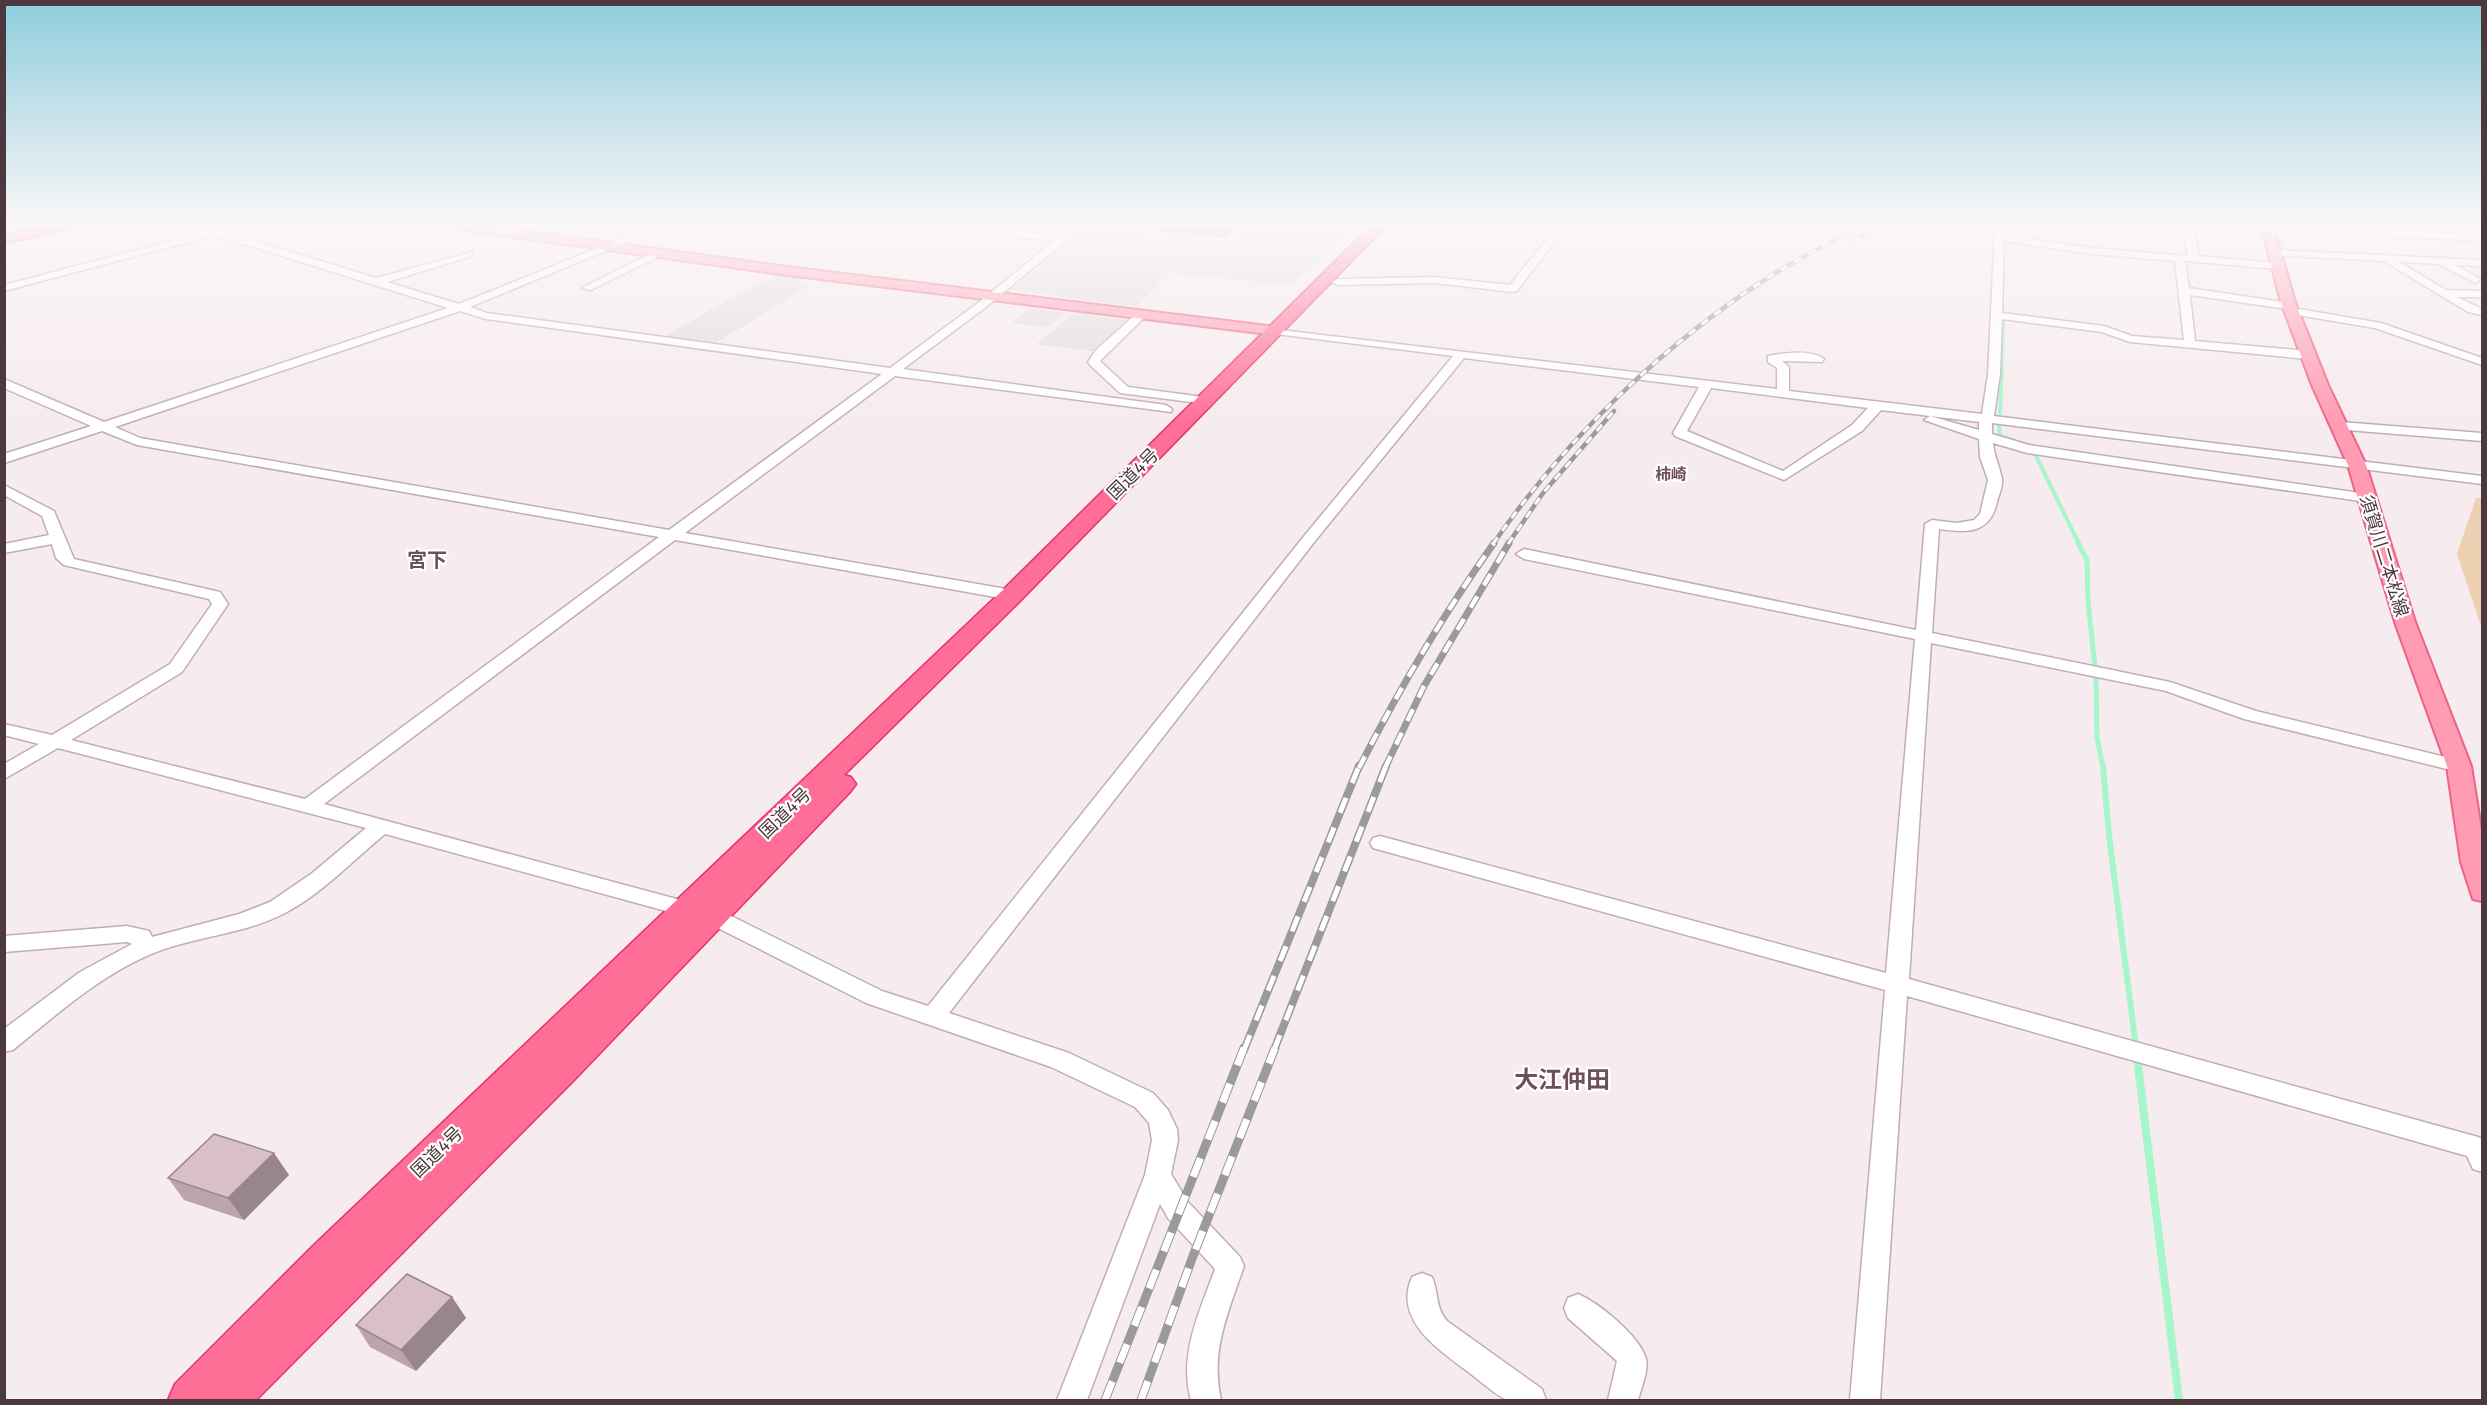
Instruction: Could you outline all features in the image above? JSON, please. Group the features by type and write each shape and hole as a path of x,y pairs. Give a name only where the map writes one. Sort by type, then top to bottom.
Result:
{"highway":[{"name":"国道4号","path":"191,1401 330,1257 700,912 1022,597 1283,332 1320,292"},
{"name":"国道4号","path":"224,1401 562,1069 700,912 1203,401 1327,292"}],"main road":[{"path":"948,292 1283,332"},
{"name":"須賀川二本松線","path":"2285,292 2308,355 2357,465 2405,622 2459,766 2474,862 2482,892"}],"street":[{"path":"406,292 486,316 1166,409"},
{"path":"4,459 459,308 500,292"},
{"path":"308,806 997,292"},
{"path":"1866,1401 1922,636 1929,593 1932,524 1957,527 1978,525 1987,516 1995,480 1987,457 1985,438 1994,374 1996,292"},
{"path":"2184,292 2190,345"},
{"path":"2188,292 2377,325 2412,339 2461,352 2482,362"},
{"path":"2423,292 2482,294"},
{"path":"2442,292 2472,310 2482,312"},
{"path":"1141,315 1095,358 1094,362 1116,383 1132,393 1203,401"},
{"path":"1995,315 2104,329 2130,339 2308,355"},
{"path":"1283,332 2482,480"},
{"path":"932,1018 1302,548 1461,354"},
{"path":"1783,393 1783,367 1772,359 1792,356 1818,359"},
{"path":"4,383 137,441 1012,595"},
{"path":"1092,399 1116,383"},
{"path":"1707,384 1680,433 1784,476 1857,428 1878,405"},
{"path":"1914,409 1922,418 2027,449 2367,498"},
{"path":"2340,426 2482,437"},
{"path":"4,489 50,514 64,558 69,562 214,595 219,599 219,604 177,668 4,773"},
{"path":"4,549 57,538"},
{"path":"1524,554 2170,687 2250,715 2459,766"},
{"path":"4,729 308,806 700,912 874,997 1060,1060 1144,1100 1159,1117 1164,1129 1165,1140 1158,1174 1072,1401"},
{"path":"4,1043 88,978 144,948 242,922 276,908 299,893 382,826"},
{"path":"1380,843 2478,1148 2482,1161"},
{"path":"4,944 127,934 141,938 144,948"},
{"path":"1158,1174 1178,1210 1230,1266 1202,1351 1202,1392 1206,1401"},
{"path":"1422,1286 1421,1303 1427,1320 1437,1331 1532,1401"},
{"path":"1578,1308 1627,1350 1632,1361 1623,1401"}],"shaded area":[{"path":"745,292 800,292 714,344 664,337"},
{"path":"1023,292 1151,292 1136,307"},
{"path":"1029,308 1066,313 1048,327 1012,323"},
{"path":"1074,313 1127,320 1092,351 1037,344"},
{"path":"2476,498 2482,498 2482,629 2457,554"}],"building":[{"path":"214,1134 274,1153 228,1198 168,1178"},
{"path":"407,1274 452,1297 401,1350 356,1325"}],"waterway":[{"path":"2002,367 2004,320"},
{"path":"2000,413 2002,366"},
{"path":"1999,427 2000,436 2028,446"},
{"path":"2036,456 2079,544"},
{"path":"2078,543 2087,560 2088,602 2096,677 2097,737 2103,768"},
{"path":"2103,766 2109,835 2136,1048"},
{"path":"2137,1057 2179,1400"}],"railway":[{"path":"1493,544 1553,466 1621,394 1696,329 1747,292"},
{"path":"1508,544 1543,493 1614,411"},
{"path":"1359,768 1422,653 1494,543"},
{"path":"1385,768 1424,686 1509,543"},
{"path":"1244,1050 1359,766"},
{"path":"1274,1050 1386,766"},
{"path":"1105,1400 1244,1048"},
{"path":"1141,1400 1193,1256 1275,1048"}],"district":[{"name":"柿崎","path":"1671,474"},
{"name":"宮下","path":"427,560"},
{"name":"大江仲田","path":"1562,1080"}]}
